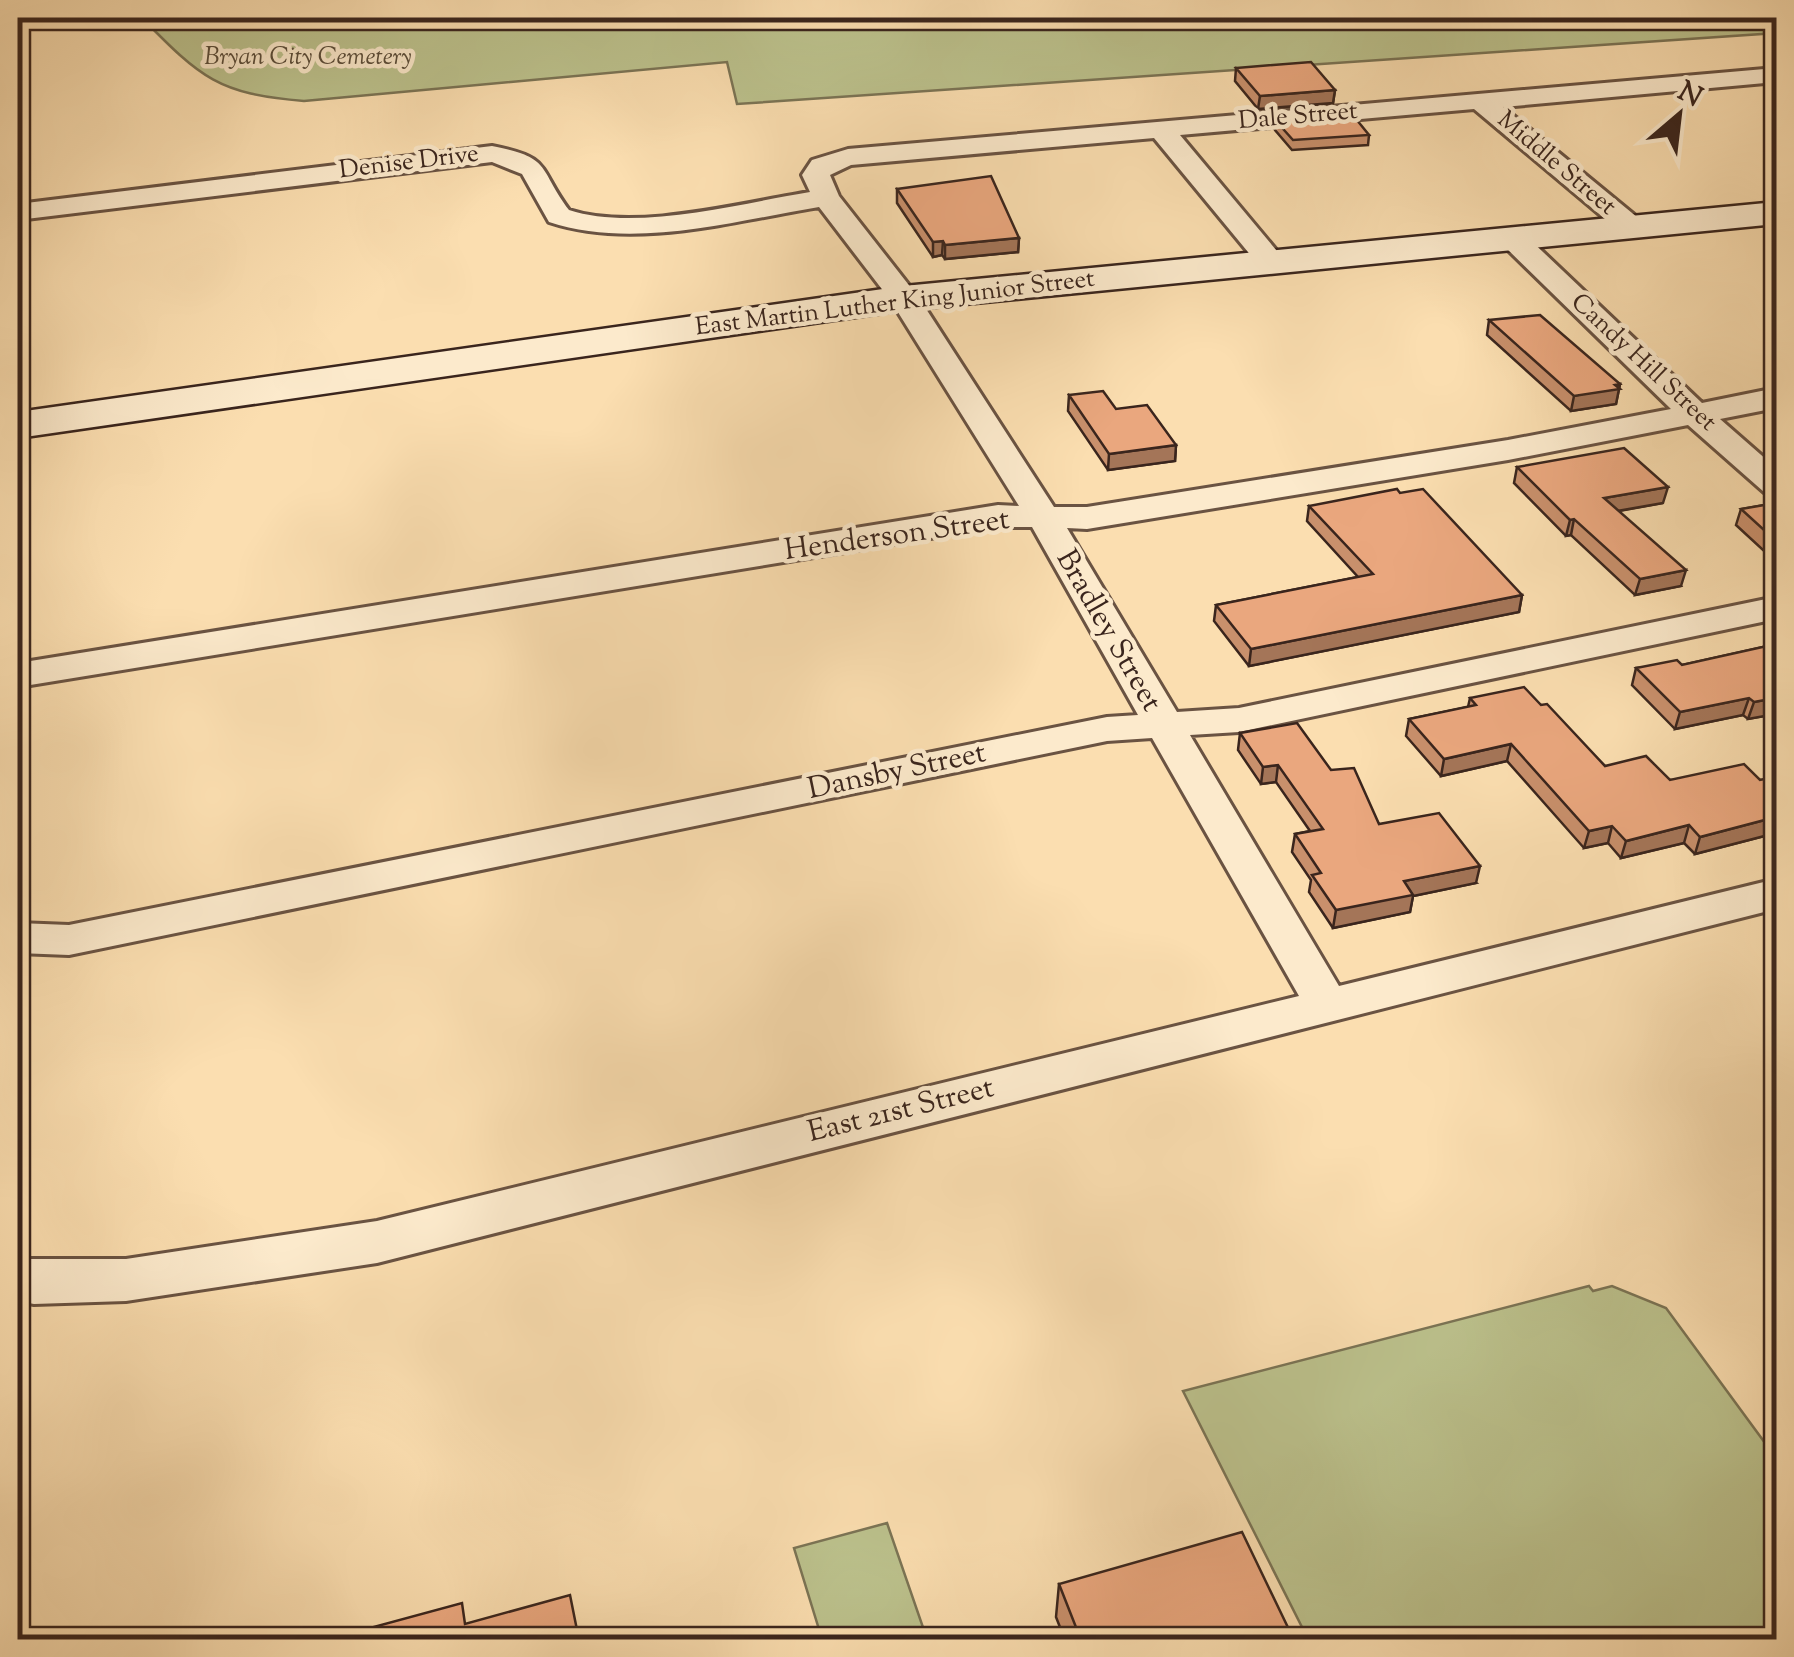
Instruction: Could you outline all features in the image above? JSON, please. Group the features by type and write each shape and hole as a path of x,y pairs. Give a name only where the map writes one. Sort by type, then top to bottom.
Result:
{"street":[{"name":"Dale Street","path":"824,182 848,157 1776,76"},
{"name":"Middle Street","path":"1480,101 1633,228"},
{"path":"1160,130 1272,263"},
{"name":"Denise Drive","path":"18,212 472,154 505,156 526,163 536,170 560,216 586,225 630,225 824,182"},
{"name":"Bradley Street","path":"824,182 904,298 1045,520 1327,1004"},
{"name":"East Martin Luther King Junior Street","path":"18,425 904,298 1776,213"},
{"name":"Candy Hill Street","path":"1512,239 1776,486"},
{"name":"Henderson Street","path":"18,674 998,516 1087,518 1508,450 1776,398"},
{"name":"Dansby Street","path":"18,938 69,940 1106,729 1239,720 1776,608"},
{"name":"East 21st Street","path":"18,1280 34,1284 126,1280 377,1242 1776,894"}],"green space":[{"name":"Bryan City Cemetery","path":"142,18 1776,18 1776,33 737,104 727,62 304,101 251,94 213,79 180,55"},
{"path":"1589,1286 1593,1291 1612,1286 1666,1308 1776,1458 1776,1639 1308,1639 1183,1391"},
{"path":"887,1523 927,1639 822,1639 794,1548"}],"building":[{"path":"1311,62 1335,90 1260,96 1236,68"},
{"path":"1352,114 1369,135 1293,140 1276,121"},
{"path":"991,176 1019,238 945,245 943,241 933,242 897,189"},
{"path":"1540,315 1620,384 1615,385 1620,389 1574,396 1489,320"},
{"path":"1103,391 1116,409 1147,405 1176,445 1109,454 1069,395"},
{"path":"1624,448 1668,487 1604,498 1686,570 1640,579 1574,519 1570,520 1517,467"},
{"path":"1397,489 1400,493 1423,489 1522,595 1251,649 1216,605 1373,574 1309,506"},
{"path":"1776,503 1776,541 1741,509"},
{"path":"1776,644 1776,698 1754,702 1749,698 1680,712 1636,668 1677,660 1682,665"},
{"path":"1524,687 1541,705 1547,704 1605,766 1646,756 1670,780 1744,764 1760,780 1774,777 1776,817 1700,837 1689,825 1626,841 1612,826 1589,831 1511,744 1444,759 1409,719 1476,705 1470,698"},
{"path":"1297,723 1331,770 1354,768 1379,824 1439,813 1480,866 1404,881 1413,895 1336,910 1312,875 1321,873 1295,834 1323,829 1278,765 1263,767 1240,733"},
{"path":"1242,1532 1294,1640 1081,1640 1059,1584"},
{"path":"570,1595 579,1640 333,1638 462,1603 465,1624"}]}
